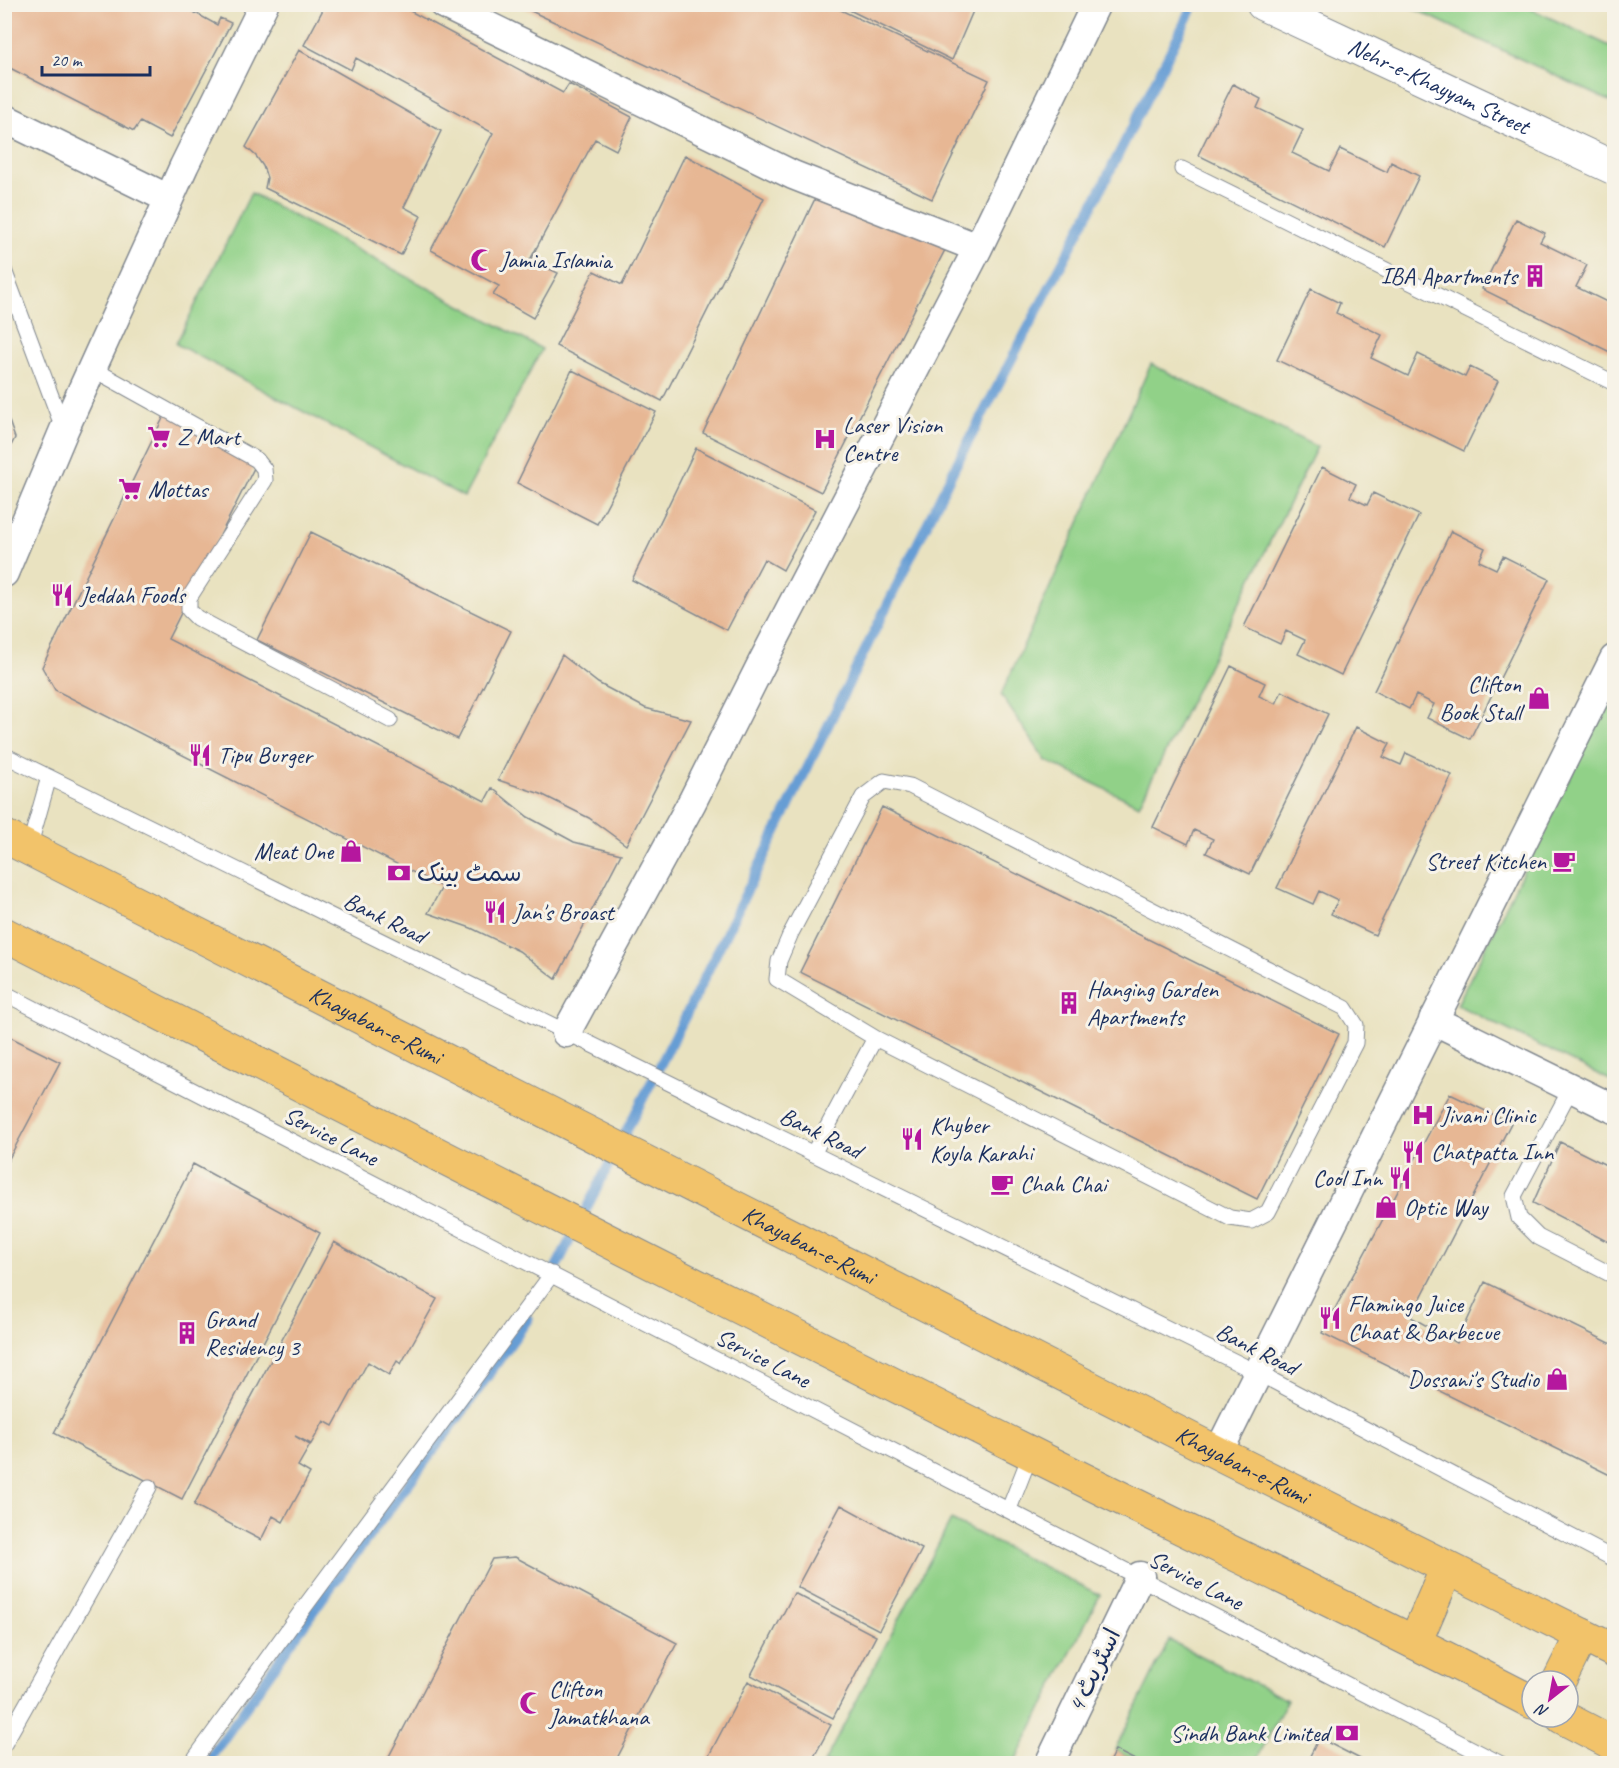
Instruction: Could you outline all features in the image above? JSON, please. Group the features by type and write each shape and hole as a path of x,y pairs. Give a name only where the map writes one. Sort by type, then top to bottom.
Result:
{"main road":[{"name":"Khayaban-e-Rumi","path":"17,842 1218,1453 1614,1651"},
{"path":"4,934 580,1228 1520,1696"},
{"path":"1415,1642 1448,1568"},
{"path":"1565,1669 1582,1635"},
{"path":"1580,1726 1614,1744"}],"street":[{"path":"4,573 64,430 169,199 264,4"},
{"path":"443,4 793,175 978,248"},
{"path":"566,1033 692,802 768,650 978,248 1096,4"},
{"name":"Nehr-e-Khayyam Street","path":"1263,4 1614,168"},
{"path":"4,118 169,199"},
{"path":"1218,1453 1614,659"},
{"path":"1433,1020 1614,1109"},
{"name":"اسٹریٹ 4","path":"1049,1764 1140,1576"}],"lane":[{"path":"1182,169 1614,383"},
{"path":"4,270 64,430"},
{"path":"93,369 257,460 264,469 265,480 189,598 189,610 197,618 390,720"},
{"name":"Bank Road","path":"4,755 1258,1373 1614,1559"},
{"path":"17,842 49,777"},
{"path":"884,781 910,786 1345,1008 1356,1025 1355,1043 1268,1212 1251,1221 1230,1218 875,1038 777,979 779,961 791,933 863,797 884,781"},
{"name":"Service Lane","path":"4,993 1502,1764"},
{"path":"813,1155 875,1038"},
{"path":"1571,1088 1514,1196 1520,1218 1538,1237 1614,1276"},
{"path":"191,1764 552,1274"},
{"path":"1008,1509 1031,1454"},
{"path":"4,1744 149,1487"}],"green space":[{"path":"1406,5 1523,5 1614,48 1614,103"},
{"path":"251,193 542,349 464,497 176,344"},
{"path":"1151,364 1317,447 1139,805 1046,761 1001,695"},
{"path":"1614,688 1614,1082 1457,1005"},
{"path":"951,1520 1100,1595 1014,1763 824,1763"},
{"path":"1169,1640 1287,1700 1255,1763 1143,1763 1115,1750"}],"building":[{"path":"11,4 179,4 217,25 220,18 231,23 170,138 140,122 134,131 4,65 4,16"},
{"path":"326,4 397,4 563,93 569,84 632,117 616,150 595,139 530,260 558,273 533,318 493,295 499,286 431,250 493,133 356,58 351,70 304,45"},
{"path":"516,4 828,4 989,80 932,199"},
{"path":"837,4 976,4 952,60"},
{"path":"299,50 441,131 404,207 421,216 401,255 265,188 267,178 263,166 246,147"},
{"path":"1233,84 1261,99 1257,108 1303,130 1292,153 1329,171 1340,149 1387,172 1391,162 1419,176 1385,247 1198,155"},
{"path":"685,155 764,198 662,401 556,346 594,271 622,285"},
{"path":"823,182 948,244 821,492 703,433"},
{"name":"IBA Apartments","path":"1516,219 1545,233 1540,242 1587,265 1576,287 1613,305 1614,301 1614,354 1482,289"},
{"path":"1311,289 1340,303 1336,313 1382,335 1371,358 1408,376 1418,354 1465,377 1470,367 1498,381 1464,451 1277,360"},
{"path":"572,370 656,412 597,524 517,483"},
{"path":"4,407 15,438 4,459"},
{"path":"166,412 258,460 168,639 485,801 492,788 528,817 574,842 621,854 556,979 519,951 471,928 428,913 442,887 55,690 42,667"},
{"path":"696,448 815,510 783,570 764,559 727,630 632,580"},
{"path":"1322,467 1356,484 1350,497 1367,505 1373,493 1419,515 1341,675 1298,654 1305,640 1286,631 1280,644 1244,627"},
{"path":"1451,531 1485,548 1479,561 1496,569 1503,556 1549,579 1470,739 1427,718 1434,704 1416,695 1409,709 1374,691"},
{"path":"311,532 511,631 457,739 257,640"},
{"path":"562,655 598,683 645,708 691,720 626,845 589,818 541,794 498,780"},
{"path":"1231,666 1265,683 1259,696 1276,704 1282,691 1328,714 1250,874 1206,853 1213,839 1194,830 1188,844 1153,827"},
{"path":"1356,727 1390,744 1383,757 1401,765 1406,753 1452,775 1375,935 1331,914 1338,900 1319,891 1313,904 1277,888"},
{"name":"Hanging Garden Apartments","path":"882,807 1339,1034 1257,1199 800,972"},
{"path":"4,1034 60,1062 4,1168"},
{"path":"1450,1094 1511,1123 1411,1317 1457,1343 1485,1282 1614,1345 1614,1477 1322,1333"},
{"path":"1560,1142 1614,1169 1614,1245 1533,1203"},
{"name":"Grand Residency 3","path":"193,1164 320,1233 182,1499 54,1433"},
{"path":"334,1242 437,1299 401,1364 397,1361 389,1375 368,1362 333,1426 324,1421 311,1444 295,1436 310,1445 298,1466 310,1473 283,1522 273,1516 261,1540 194,1505"},
{"path":"841,1505 922,1549 879,1630 797,1587"},
{"name":"Clifton Jamatkhana","path":"515,1557 677,1643 614,1764 385,1764 492,1559"},
{"path":"794,1593 876,1636 833,1718 751,1675"},
{"path":"748,1681 831,1725 810,1764 705,1763"},
{"path":"1319,1738 1370,1764 1306,1764"},
{"path":"1115,1750 1143,1764 1108,1764"}],"waterway":[{"path":"550,1279 687,1013 955,467 1097,197 1194,4"},
{"path":"206,1764 322,1599 463,1411 528,1319"}],"place":[{"name":"Jamia Islamia","path":"482,260"},
{"name":"IBA Apartments","path":"1535,276"},
{"name":"Z Mart","path":"159,437"},
{"name":"Laser Vision Centre","path":"825,439"},
{"name":"Mottas","path":"130,489"},
{"name":"Jeddah Foods","path":"62,595"},
{"name":"Clifton Book Stall","path":"1539,698"},
{"name":"Tipu Burger","path":"200,755"},
{"name":"Meat One","path":"351,851"},
{"name":"Street Kitchen","path":"1564,861"},
{"name":"سمٹ بینک","path":"399,873"},
{"name":"Jan's Broast","path":"495,912"},
{"name":"Hanging Garden Apartments","path":"1069,1003"},
{"name":"Jivani Clinic","path":"1423,1115"},
{"name":"Khyber Koyla Karahi","path":"912,1139"},
{"name":"Chatpatta Inn","path":"1413,1152"},
{"name":"Cool Inn","path":"1400,1178"},
{"name":"Chah Chai","path":"1002,1184"},
{"name":"Optic Way","path":"1386,1207"},
{"name":"Flamingo Juice Chaat & Barbecue","path":"1330,1318"},
{"name":"Grand Residency 3","path":"187,1333"},
{"name":"Dossani's Studio","path":"1557,1379"},
{"name":"Clifton Jamatkhana","path":"531,1703"},
{"name":"Sindh Bank Limited","path":"1347,1733"}]}
